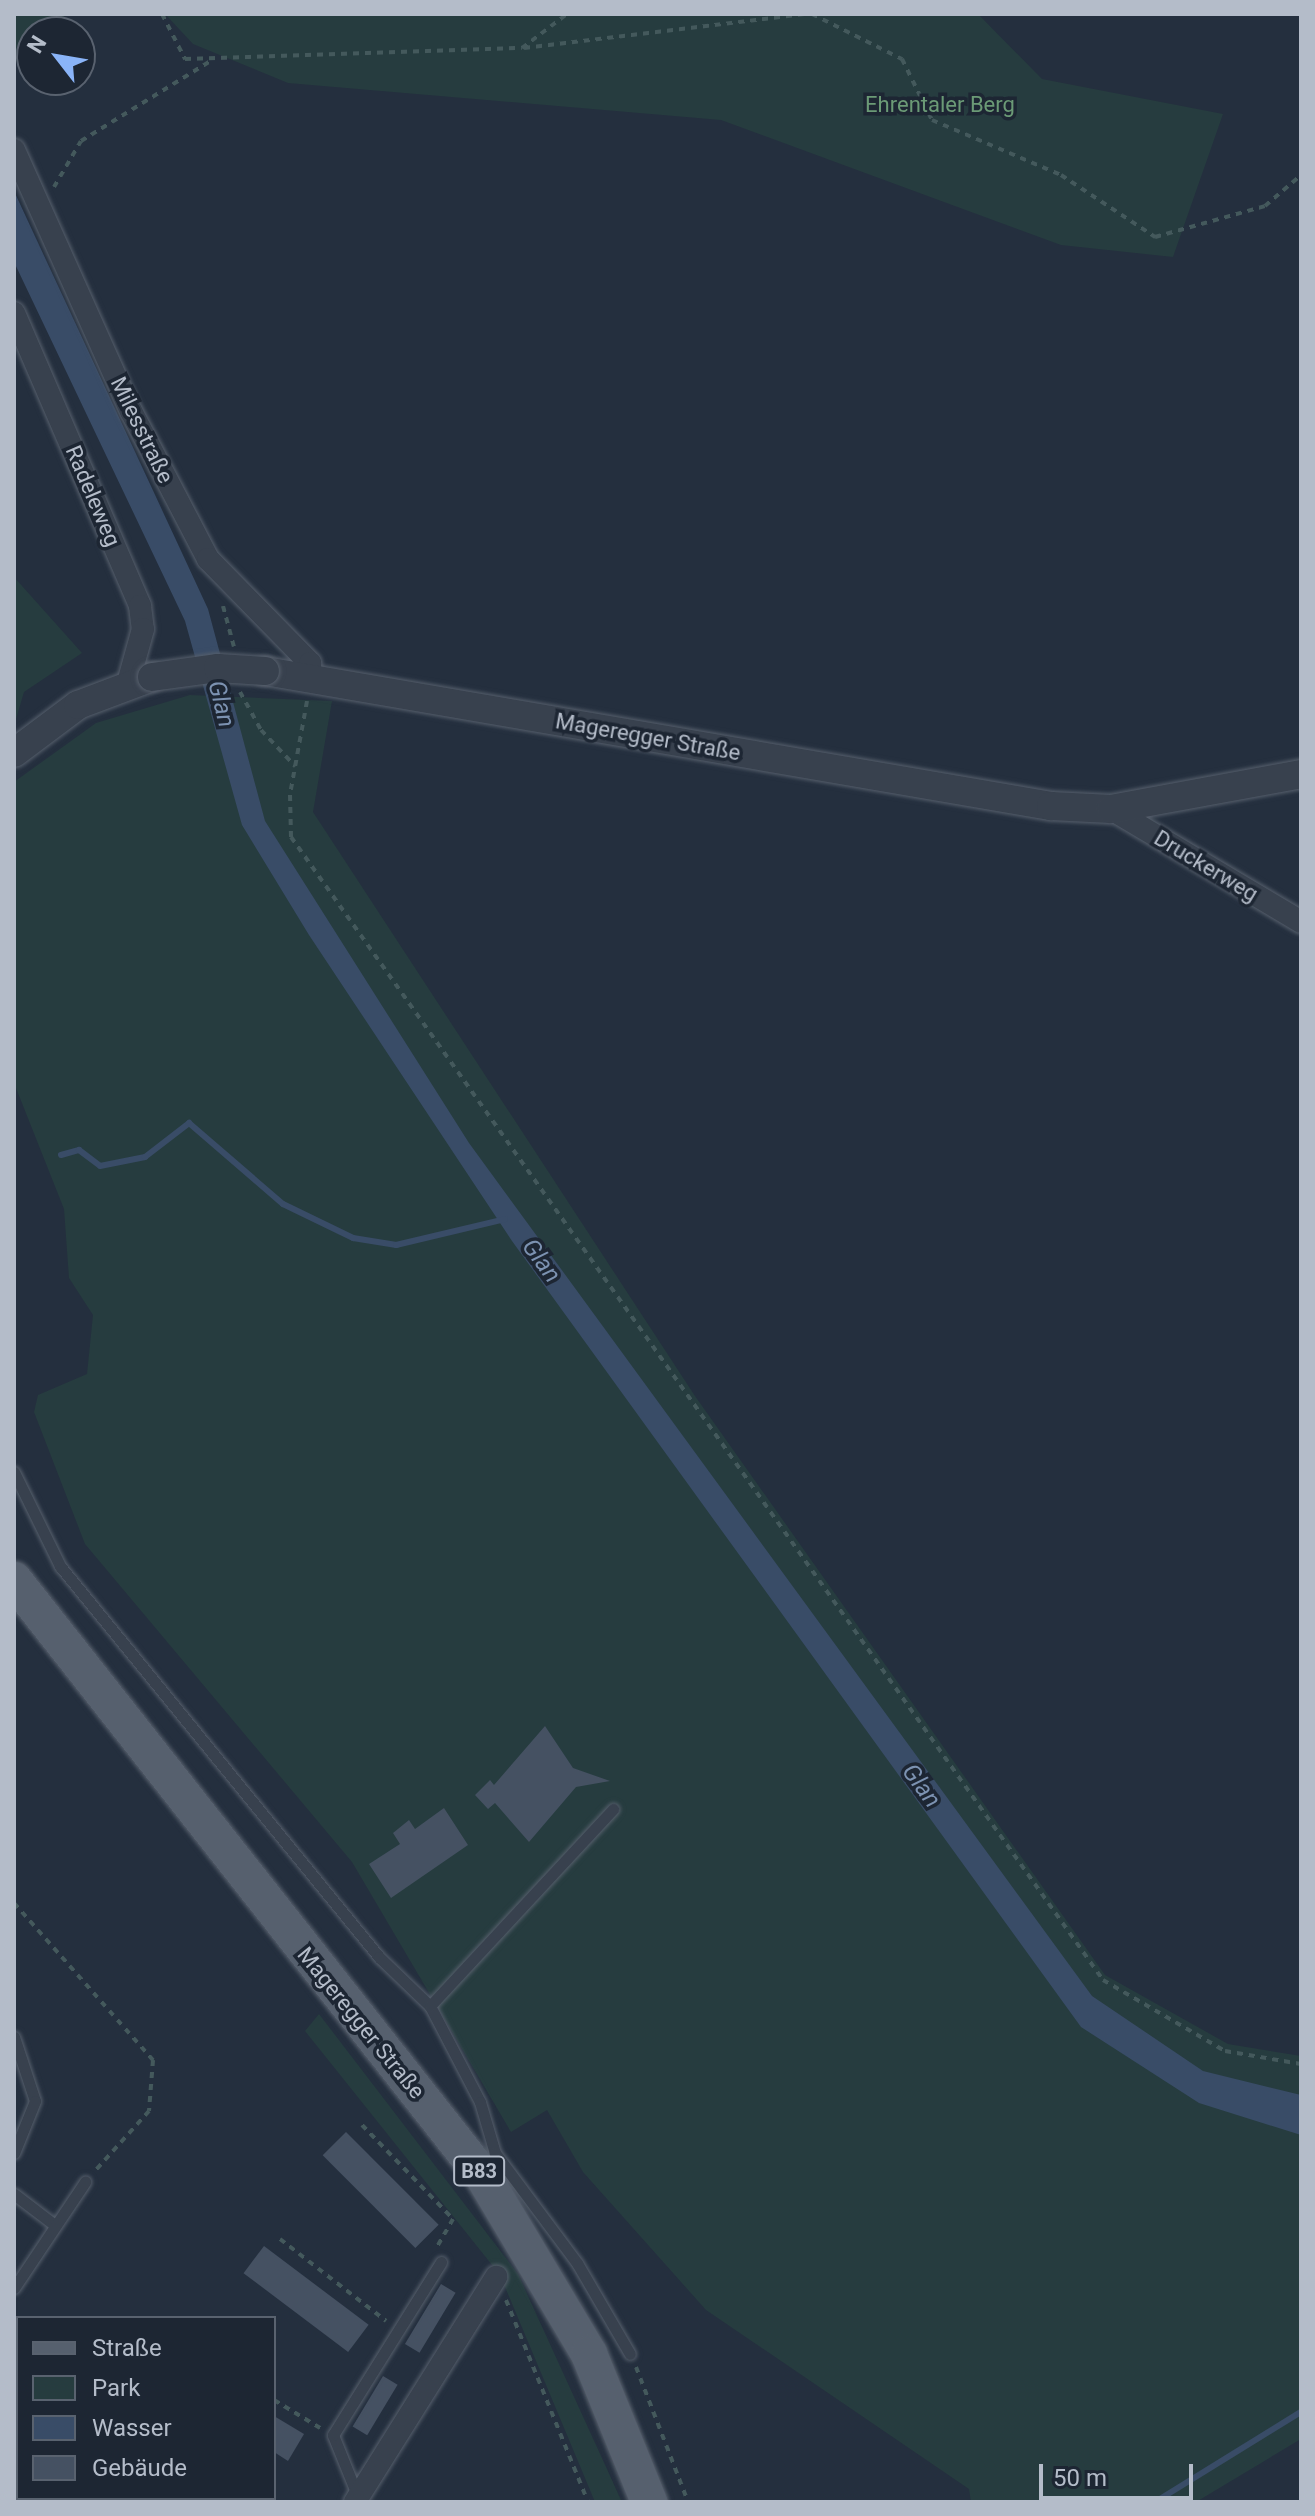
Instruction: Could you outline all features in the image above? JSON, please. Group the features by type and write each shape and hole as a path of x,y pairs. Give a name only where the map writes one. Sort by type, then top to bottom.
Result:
{"main road":[{"name":"Mageregger Straße","path":"14,1580 483,2176 589,2354 649,2502"}],"street":[{"name":"Milesstraße","path":"14,150 131,411 213,566 310,663 310,687"},
{"name":"Radeleweg","path":"14,313 140,606 143,629 140,680"},
{"name":"Mageregger Straße","path":"14,753 54,720 140,680 265,671 310,687 1051,806 1111,809 1301,774"},
{"name":"Druckerweg","path":"1111,809 1301,922"},
{"path":"357,2500 496,2277"}],"lane":[{"path":"14,1472 60,1566 379,1957 430,2006 480,2102 495,2153 577,2263 630,2354"},
{"path":"430,2006 613,1809"},
{"path":"14,2037 35,2101 14,2153"},
{"path":"14,2288 52,2223 85,2182"},
{"path":"14,2194 52,2223"},
{"path":"357,2500 333,2435 441,2262"}],"path":[{"path":"162,14 185,59 522,48 804,14"},
{"path":"522,48 567,14"},
{"path":"812,14 902,59 932,120 1061,175 1155,237 1265,206 1301,175"},
{"path":"49,230 56,180 81,141 217,58"},
{"path":"310,687 295,766 291,837 1103,1980 1225,2051 1301,2064"},
{"path":"247,707 295,766"},
{"path":"14,1903 145,2043 157,2076 149,2111 85,2182"},
{"path":"362,2125 453,2219 434,2252 441,2262"},
{"path":"280,2239 399,2329"},
{"path":"496,2277 588,2502"},
{"path":"630,2354 688,2502"},
{"path":"276,2401 333,2435"}],"green space":[{"path":"14,14 67,14 16,16 14,64"},
{"name":"Ehrentaler Berg","path":"165,14 978,14 1042,79 1223,114 1173,257 1061,245 721,120 288,83 193,44"},
{"path":"14,577 82,653 24,692 14,726"},
{"path":"190,695 332,701 313,812 695,1396 1105,1975 1228,2044 1301,2056 1301,2439 1196,2502 971,2502 969,2489 706,2310 583,2172 547,2110 511,2132 352,1862 85,1544 34,1412 38,1395 87,1374 93,1315 69,1278 64,1209 14,1083 14,782 96,723"},
{"path":"319,2014 518,2274 622,2502 595,2502 500,2275 305,2031"}],"water":[{"name":"Glan","path":"14,191 208,609 265,821 469,1143 1092,1996 1203,2071 1301,2095 1301,2135 1199,2103 1081,2027 512,1241 309,935 242,825 185,621 14,262"}],"building":[{"path":"545,1726 573,1768 610,1781 576,1787 529,1842 495,1803 488,1809 475,1795 490,1780 494,1785"},
{"path":"444,1808 468,1845 391,1898 369,1864 400,1844 393,1833 409,1820 415,1829"},
{"path":"346,2132 439,2225 415,2248 323,2155"},
{"path":"264,2246 369,2325 348,2352 244,2273"},
{"path":"441,2284 456,2293 420,2353 405,2344"},
{"path":"383,2376 398,2385 367,2435 353,2427"},
{"path":"276,2417 304,2434 288,2461 276,2453"}],"waterway":[{"path":"61,1155 79,1150 100,1166 145,1157 189,1123 283,1204 353,1238 396,1245 505,1219"},
{"path":"1155,2502 1301,2412"}]}
